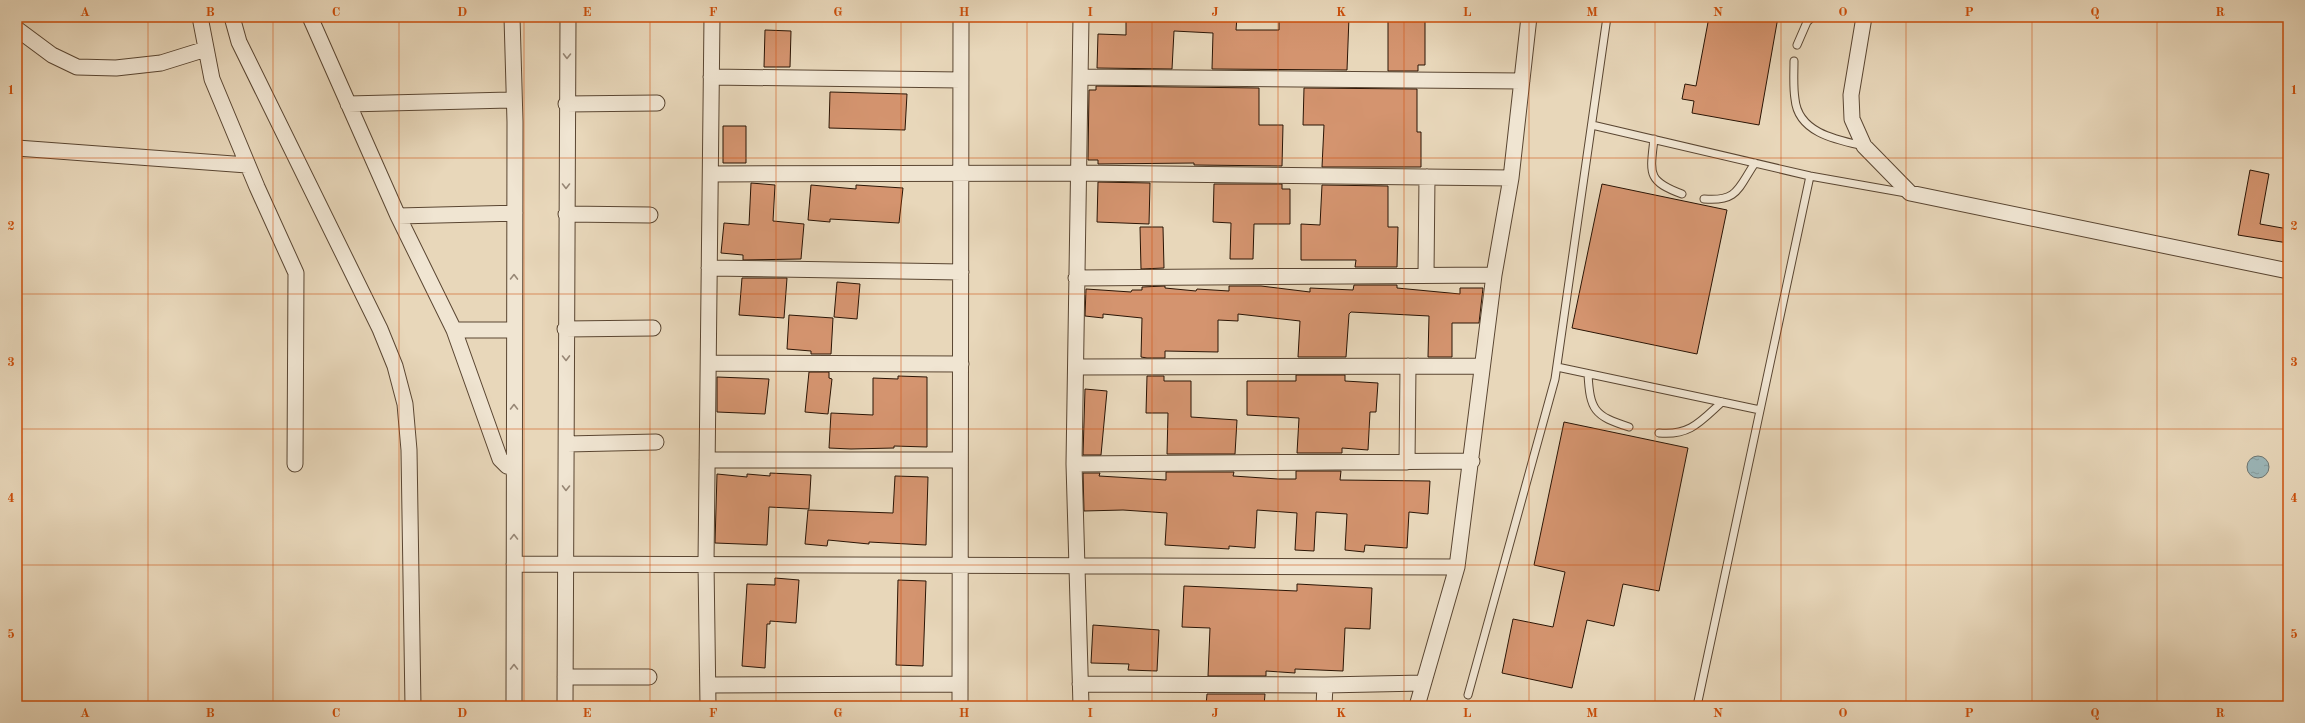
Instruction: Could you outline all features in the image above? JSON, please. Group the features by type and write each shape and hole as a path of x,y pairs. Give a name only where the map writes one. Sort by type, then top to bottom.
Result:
{"street":[{"path":"200,17 212,79 247,165 296,273 295,464"},
{"path":"232,17 239,42 380,329 399,382 405,404 409,450 413,706"},
{"path":"310,17 398,216 454,330 500,459 507,466 514,468"},
{"path":"512,17 515,213 514,706"},
{"path":"565,706 567,444 565,329 568,17"},
{"path":"708,706 706,564 712,17"},
{"path":"960,706 961,17"},
{"path":"1081,17 1077,173 1074,464 1081,706"},
{"path":"1418,706 1423,683 1457,567 1472,462 1481,366 1494,274 1511,178 1529,17"},
{"path":"1864,17 1851,95 1852,119 1864,146 1910,193 2288,271"},
{"path":"17,29 52,55 77,68 116,68 161,64 206,49"},
{"path":"711,78 961,80"},
{"path":"1080,78 1522,81"},
{"path":"348,104 514,100"},
{"path":"566,104 657,103"},
{"path":"17,148 247,165"},
{"path":"711,174 1077,173 1511,178"},
{"path":"1426,274 1427,177"},
{"path":"398,216 515,213"},
{"path":"566,214 650,215"},
{"path":"709,268 961,272"},
{"path":"1076,278 1494,274"},
{"path":"565,329 653,328"},
{"path":"454,330 514,330"},
{"path":"709,363 961,364"},
{"path":"1407,462 1408,366"},
{"path":"1076,367 1481,366"},
{"path":"567,444 656,442"},
{"path":"707,460 960,460"},
{"path":"1074,464 1472,462"},
{"path":"514,564 960,564 1076,567 1457,567"},
{"path":"565,677 649,677"},
{"path":"1080,684 1326,685 1423,683"},
{"path":"708,685 960,684"},
{"path":"1324,706 1326,685"}],"lane":[{"path":"1468,695 1557,367 1607,17"},
{"path":"1798,45 1807,22 1812,17"},
{"path":"1794,61 1794,100 1801,116 1813,129 1823,136 1864,146"},
{"path":"1592,125 1810,176 1910,193"},
{"path":"1654,139 1651,161 1656,180 1662,186 1682,194"},
{"path":"1704,199 1719,200 1735,193 1755,163"},
{"path":"1698,706 1810,176"},
{"path":"1557,367 1760,410"},
{"path":"1588,374 1589,393 1599,414 1606,420 1628,427"},
{"path":"1659,433 1674,435 1695,426 1722,402"}],"water":[{"path":"2258,456 2266,459 2269,467 2266,475 2258,478 2250,475 2247,467 2250,459"}],"building":[{"path":"1126,17 1237,17 1236,30 1279,30 1279,17 1349,17 1347,70 1212,69 1213,33 1174,31 1172,69 1097,68 1098,34 1126,35"},
{"path":"1388,17 1425,17 1425,65 1418,65 1418,71 1388,71"},
{"path":"1709,17 1778,17 1759,125 1692,113 1694,101 1682,99 1685,84 1696,86"},
{"path":"765,30 791,31 790,67 764,67"},
{"path":"1096,86 1259,88 1259,125 1283,125 1282,166 1194,165 1194,163 1098,164 1098,160 1088,160 1089,90 1096,90"},
{"path":"1304,88 1417,89 1417,132 1421,132 1421,167 1322,167 1324,125 1303,125"},
{"path":"830,92 907,94 905,130 829,128"},
{"path":"723,126 746,126 746,163 723,163"},
{"path":"2250,170 2269,174 2260,224 2288,229 2288,243 2238,235"},
{"path":"1098,182 1150,183 1149,224 1097,222"},
{"path":"751,183 775,185 773,221 804,224 801,259 743,260 743,255 721,253 724,223 749,225"},
{"path":"1214,184 1282,184 1282,189 1290,189 1290,224 1254,224 1253,259 1230,259 1231,223 1213,222"},
{"path":"1602,184 1727,210 1697,354 1572,328"},
{"path":"811,185 856,189 856,185 903,188 899,223 830,219 830,222 808,220"},
{"path":"1322,185 1388,186 1388,227 1398,227 1397,267 1355,267 1356,260 1301,260 1301,224 1320,225"},
{"path":"1140,227 1163,227 1164,268 1141,269"},
{"path":"742,278 787,278 784,318 739,315"},
{"path":"837,282 860,284 857,319 834,317"},
{"path":"1354,285 1397,285 1397,288 1460,294 1460,288 1483,288 1479,323 1452,323 1452,357 1428,357 1429,316 1351,312 1349,314 1346,357 1298,357 1300,321 1238,314 1238,321 1218,320 1218,352 1165,351 1165,358 1147,358 1141,357 1142,318 1103,314 1103,318 1085,316 1086,289 1131,292 1132,290 1142,290 1142,287 1165,286 1165,288 1196,291 1197,289 1229,291 1229,286 1261,286 1310,292 1310,288 1353,290"},
{"path":"789,315 833,318 831,354 811,354 811,351 787,349"},
{"path":"809,372 829,372 829,378 832,379 828,414 805,412"},
{"path":"1296,375 1345,375 1345,381 1378,383 1376,412 1370,412 1368,450 1342,448 1342,453 1297,453 1299,418 1247,415 1247,381 1296,381"},
{"path":"898,376 927,377 927,447 894,446 894,448 829,448 831,413 873,415 873,378 898,379"},
{"path":"1147,376 1164,376 1164,381 1191,381 1191,417 1237,420 1235,454 1167,454 1168,413 1146,413"},
{"path":"717,377 769,379 765,414 717,412"},
{"path":"1085,389 1107,391 1101,455 1083,455"},
{"path":"1564,422 1688,448 1659,591 1623,584 1614,626 1587,620 1572,688 1502,673 1513,619 1553,627 1565,572 1534,565"},
{"path":"1296,471 1341,471 1340,480 1430,481 1428,514 1409,512 1407,548 1365,545 1364,552 1345,550 1347,514 1316,512 1314,551 1295,550 1297,513 1257,510 1255,548 1229,546 1229,549 1165,545 1167,513 1123,510 1084,511 1083,473 1100,473 1099,476 1166,480 1166,472 1234,472 1233,476 1296,479"},
{"path":"770,473 811,475 809,509 769,507 767,545 715,543 717,474 747,477 747,474 770,476"},
{"path":"895,476 928,477 926,545 869,542 869,544 828,540 827,546 805,544 808,510 893,513"},
{"path":"775,578 799,580 796,623 770,621 770,624 767,624 765,668 742,666 747,584 775,585"},
{"path":"898,580 926,581 923,666 896,665"},
{"path":"1297,584 1372,588 1370,629 1345,628 1343,671 1295,669 1295,673 1266,671 1266,676 1208,676 1210,628 1182,627 1184,586 1297,591"},
{"path":"1093,625 1159,630 1157,671 1128,670 1129,664 1091,663"},
{"path":"1207,694 1265,694 1264,706 1206,706"}]}
